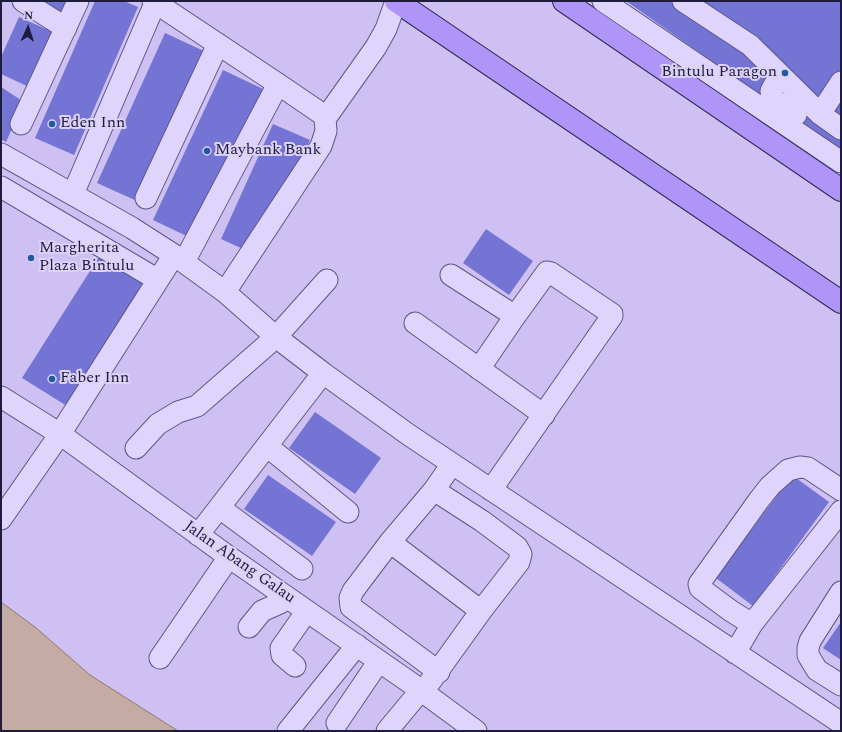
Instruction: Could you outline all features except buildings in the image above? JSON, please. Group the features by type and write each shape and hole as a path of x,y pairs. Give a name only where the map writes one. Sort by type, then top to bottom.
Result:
{"main road":[{"path":"396,1 841,302"},
{"path":"564,1 841,190"}],"street":[{"path":"23,1 66,28"},
{"path":"21,124 78,1"},
{"path":"72,194 155,1 322,114 325,119 326,131 321,146 225,292"},
{"path":"325,119 376,47 386,29 396,1"},
{"path":"603,1 841,162"},
{"path":"683,1 750,45 820,114 841,129"},
{"path":"146,198 218,44"},
{"path":"780,75 770,90 775,100 841,146"},
{"path":"820,114 841,82"},
{"path":"1,519 60,434 158,280 179,259 278,84"},
{"path":"1,154 132,228 179,259 225,292 276,337 323,373 452,464 735,653 840,720"},
{"path":"1,187 158,280"},
{"path":"459,507 485,486 544,415 612,314 551,273 547,272 479,369"},
{"path":"451,275 515,316"},
{"path":"136,448 158,424 178,412 197,406 276,337 327,280"},
{"path":"415,323 544,415"},
{"path":"198,535 323,373"},
{"name":"Jalan Abang Galau","path":"1,397 60,434 198,535 397,673 476,731"},
{"path":"267,446 348,512"},
{"path":"439,672 351,607 350,598 353,591 390,542 434,490 452,464"},
{"path":"752,624 725,607 700,588 699,584 759,500 770,486 788,470 800,467 808,468 841,490"},
{"path":"387,731 439,672 519,562 521,554 517,547 434,490"},
{"path":"220,508 302,569"},
{"path":"735,653 752,624 841,511"},
{"path":"390,542 482,611"},
{"path":"160,658 229,557"},
{"path":"841,592 810,641 808,648 808,655 817,670 841,685"},
{"path":"249,627 262,611 280,603 287,597"},
{"path":"295,666 282,655 281,648 307,611"},
{"path":"288,731 357,645"},
{"path":"397,673 415,654"},
{"path":"337,723 379,661"}],"shaded area":[{"path":"1,602 35,627 90,675 178,731 1,731"}],"place":[{"name":"Bintulu Paragon","path":"785,73"},
{"name":"Eden Inn","path":"52,124"},
{"name":"Maybank Bank","path":"207,151"},
{"name":"Margherita Plaza Bintulu","path":"31,258"},
{"name":"Faber Inn","path":"52,379"}]}
